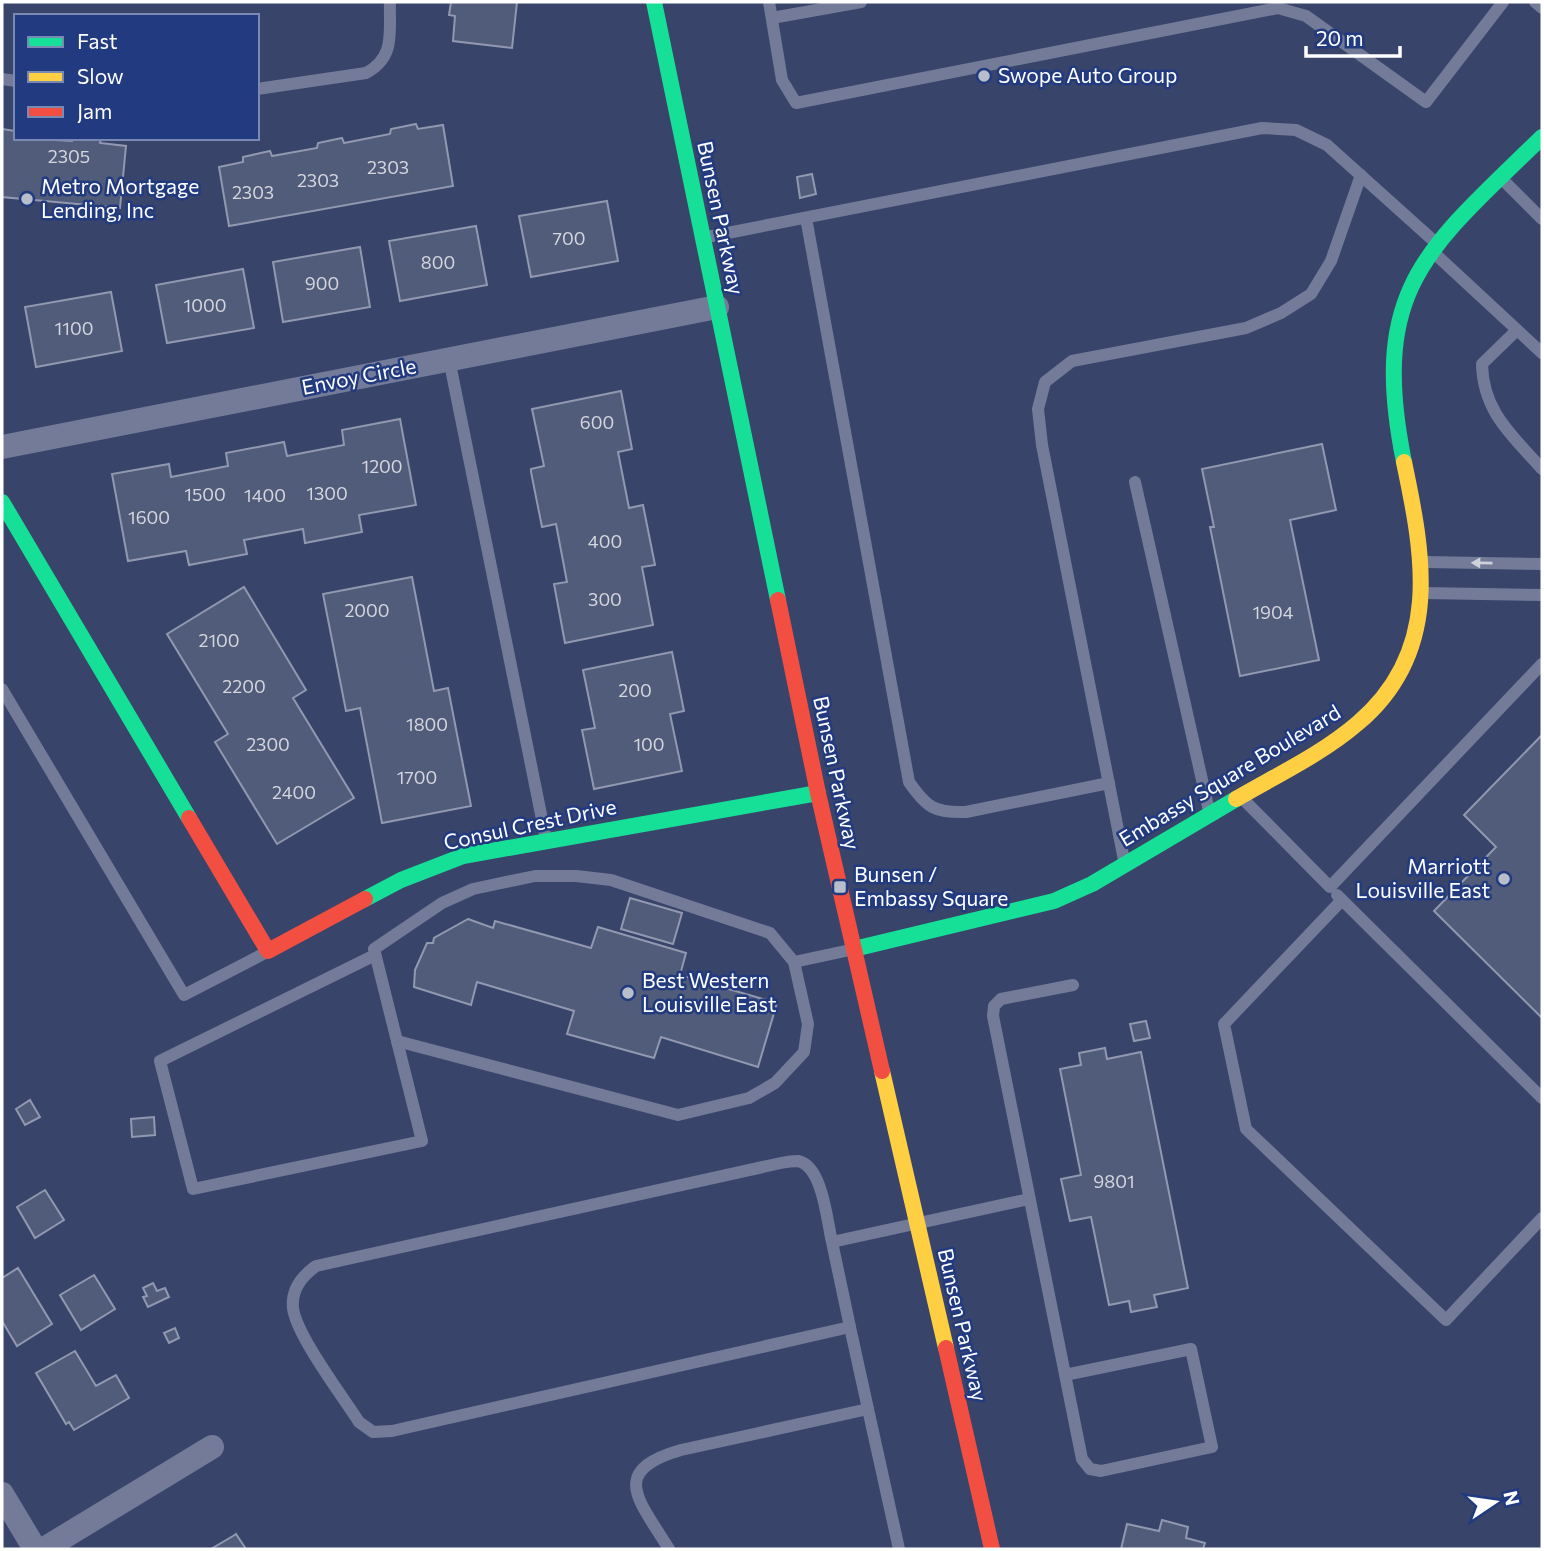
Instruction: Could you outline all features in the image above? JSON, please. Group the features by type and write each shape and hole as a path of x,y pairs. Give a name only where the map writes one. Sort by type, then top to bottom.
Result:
{"street":[{"name":"Bunsen Parkway","path":"654,2 818,793 992,1549"},
{"name":"Embassy Square Boulevard","path":"854,949 1054,901 1125,865 1325,747 1364,719 1382,701 1408,662 1417,638 1423,593 1422,562 1395,416 1391,361 1407,292 1435,248 1542,137"},
{"name":"Envoy Circle","path":"2,447 717,307"},
{"path":"2,502 268,951"},
{"name":"Consul Crest Drive","path":"268,951 401,880 463,856 818,793"},
{"path":"44,1549 212,1447"},
{"path":"2,1494 35,1549"}],"lane":[{"path":"259,89 366,73 381,65 389,49 390,2"},
{"path":"769,2 782,80 796,103 1278,8 1306,16 1426,102 1503,2"},
{"path":"772,18 861,2"},
{"path":"1535,2 1542,8"},
{"path":"703,238 1262,128 1296,130 1327,145 1361,175 1542,354"},
{"path":"1125,865 1042,444 1038,409 1045,382 1072,361 1246,328 1281,313 1311,294 1331,261 1361,175"},
{"path":"1501,178 1542,219"},
{"path":"806,218 909,782 923,803 944,813 966,812 1109,783"},
{"path":"1517,330 1482,364 1482,377 1488,401 1496,416 1542,469"},
{"path":"449,359 546,841"},
{"path":"1135,481 1209,815"},
{"path":"1422,562 1542,564"},
{"path":"1423,593 1542,595"},
{"path":"1329,887 1542,664"},
{"path":"2,689 184,995 268,951"},
{"path":"1241,796 1542,1099"},
{"path":"375,956 160,1061 192,1189 422,1141 375,956 374,949 442,903 473,889 535,876 611,880 770,933 794,962 808,1024 804,1052 775,1083 749,1098 678,1115 397,1041"},
{"path":"1342,900 1224,1024 1246,1129 1446,1320 1542,1218"},
{"path":"794,962 854,949"},
{"path":"1065,1375 1191,1349 1212,1447 1101,1471 1090,1469 1082,1459 1029,1199 993,1016 994,1006 1001,999 1073,985"},
{"path":"850,1327 392,1432 373,1432 359,1422 300,1329 293,1307 296,1289 303,1275 316,1266 799,1161 811,1167 818,1180 899,1549"},
{"path":"832,1242 1029,1199"},
{"path":"669,1549 638,1494 636,1478 642,1466 654,1458 681,1450 868,1409"}],"building":[{"path":"451,2 517,2 512,48 453,41 455,16 449,15"},
{"path":"416,124 418,129 443,125 453,186 229,226 219,167 243,162 243,157 270,151 272,156 317,148 318,143 342,138 344,143 390,134 391,129"},
{"path":"2,129 14,131 14,140 101,140 100,143 126,146 120,208 2,197"},
{"path":"812,174 816,194 800,198 797,177"},
{"path":"607,201 618,261 531,277 519,216"},
{"path":"476,226 487,285 400,301 389,241"},
{"path":"360,247 370,307 283,322 273,262"},
{"path":"243,269 254,328 167,343 156,285"},
{"path":"111,292 122,351 36,367 25,307"},
{"path":"621,391 632,449 618,452 629,508 643,505 655,565 642,567 653,625 565,643 554,584 567,582 556,524 542,527 531,469 544,466 532,409"},
{"path":"400,419 416,505 359,515 362,532 305,543 303,529 244,540 247,554 189,565 186,551 128,561 112,474 169,464 171,477 228,466 226,453 284,442 287,456 344,445 342,430"},
{"path":"1322,444 1336,510 1290,520 1319,660 1240,676 1210,527 1214,527 1202,469"},
{"path":"412,577 434,691 448,688 471,806 382,823 360,708 346,711 323,594"},
{"path":"244,587 306,690 293,698 354,798 277,844 215,742 228,734 167,634"},
{"path":"672,652 684,711 670,714 682,771 594,789 582,730 595,728 583,670"},
{"name":"Marriott Louisville East","path":"1542,735 1542,1018 1434,911 1496,847 1464,815"},
{"path":"630,898 682,913 673,944 621,929"},
{"name":"Best Western Louisville East","path":"468,919 493,928 495,921 591,948 598,927 686,953 680,975 777,1003 758,1067 661,1037 654,1058 567,1034 574,1011 477,982 471,1005 414,987 415,970 427,943 433,943 434,938"},
{"path":"1146,1021 1150,1038 1134,1041 1130,1024"},
{"path":"1105,1048 1107,1059 1141,1052 1188,1288 1154,1295 1157,1307 1131,1312 1129,1301 1109,1305 1091,1217 1070,1221 1061,1179 1081,1175 1060,1069 1081,1065 1079,1053"},
{"path":"30,1100 40,1117 25,1125 16,1109"},
{"path":"154,1117 155,1135 132,1137 131,1119"},
{"path":"45,1190 64,1220 35,1238 17,1207"},
{"path":"18,1268 52,1324 17,1346 2,1321 2,1278"},
{"path":"94,1275 115,1309 81,1330 60,1295"},
{"path":"153,1283 157,1291 165,1288 169,1297 148,1307 143,1297 147,1296 143,1288"},
{"path":"175,1328 179,1338 169,1343 164,1333"},
{"path":"75,1351 96,1386 116,1375 129,1398 74,1430 69,1422 66,1424 36,1373"},
{"path":"1162,1520 1188,1527 1186,1538 1205,1543 1203,1549 1121,1549 1127,1524 1159,1531"},
{"path":"236,1534 246,1549 211,1549 233,1536"}],"traffic: fast":[{"path":"654,2 778,600"},
{"path":"1404,462 1395,403 1394,354 1402,312 1416,277 1438,244 1467,211 1542,137"},
{"path":"2,502 189,818"},
{"path":"365,899 401,880 463,856 818,793"},
{"path":"854,949 1054,901 1092,884 1236,799"}],"traffic: slow":[{"path":"1236,799 1314,754 1358,723 1385,695 1403,666 1415,634 1420,602 1417,533 1404,462"},
{"path":"882,1071 946,1348"}],"traffic: jam":[{"path":"778,600 818,793 882,1071"},
{"path":"189,818 268,951 365,899"},
{"path":"946,1348 992,1549"}],"place":[{"name":"Swope Auto Group","path":"984,76"},
{"name":"Metro Mortgage Lending, Inc","path":"27,199"},
{"name":"Marriott Louisville East","path":"1504,879"},
{"name":"Bunsen / Embassy Square","path":"840,887"},
{"name":"Best Western Louisville East","path":"628,993"}]}
